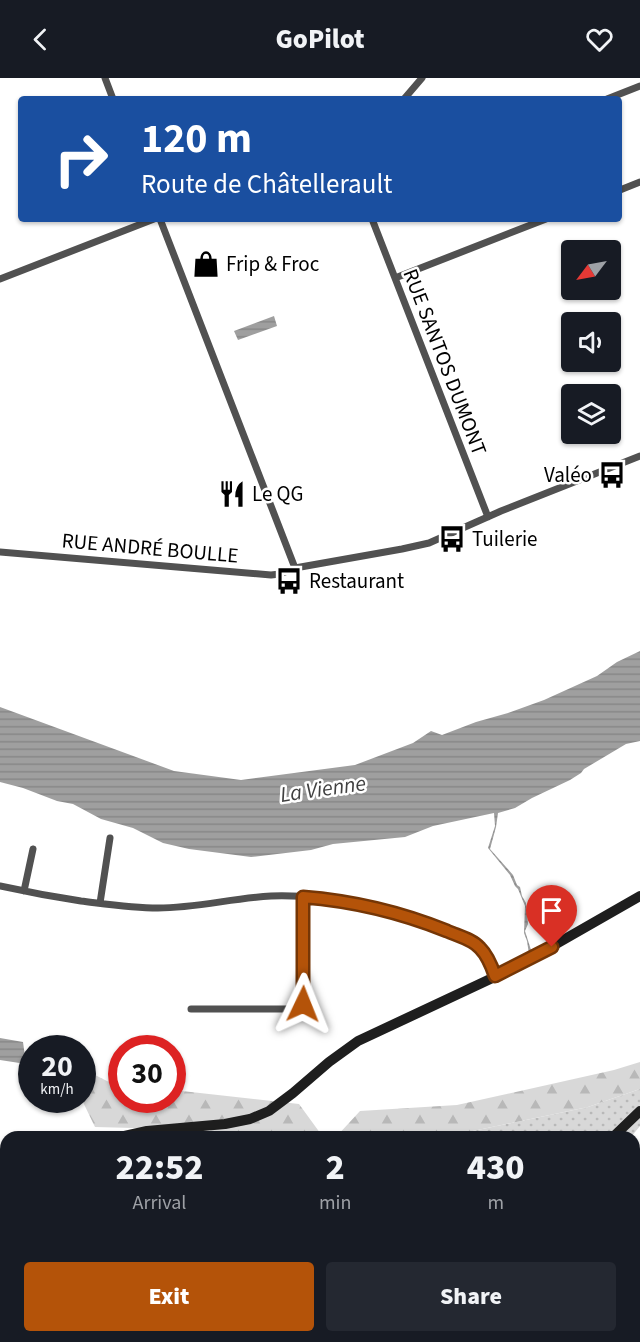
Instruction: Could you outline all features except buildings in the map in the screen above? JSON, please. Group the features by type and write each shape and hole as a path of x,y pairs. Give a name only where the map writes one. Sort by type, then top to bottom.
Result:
{"street":[{"path":"105,78 112,96"},
{"path":"407,96 422,78"},
{"path":"615,96 640,86"},
{"path":"622,189 640,182"},
{"path":"0,279 146,222"},
{"path":"161,222 296,568"},
{"name":"RUE SANTOS DUMONT","path":"373,222 488,517"},
{"path":"395,278 538,222"},
{"name":"RUE ANDRÉ BOULLE","path":"0,552 280,574 296,568 429,543 640,456"},
{"path":"100,903 110,838"},
{"path":"24,891 33,849"},
{"path":"0,886 100,903 159,908 274,896 344,901 419,920 476,944 486,956 495,976"},
{"path":"165,1131 225,1124 261,1115 358,1041 534,957 640,896"},
{"path":"191,1009 293,1009 300,1006 304,1000 303,897"},
{"path":"619,1131 640,1111"}],"green space":[{"path":"640,1062 640,1089 588,1107 473,1131 342,1131 360,1111 457,1105 614,1070"},
{"path":"96,1076 108,1082 108,1113 186,1113 186,1091 299,1104 319,1131 211,1131 95,1127 88,1113 96,1113"},
{"path":"640,1089 640,1126 636,1131 473,1131 588,1107"}],"water":[{"path":"274,316 277,326 238,340 234,331"},
{"name":"La Vienne","path":"640,651 640,741 626,744 570,780 515,808 498,813 490,849 513,875 526,903 528,924 525,931 531,950 529,954 524,933 525,906 510,875 488,848 495,826 494,813 433,826 405,837 333,844 311,850 251,857 189,849 163,843 133,828 101,819 73,804 0,782 0,707 174,771 241,780 355,765 413,743 431,731 442,735 544,700 597,676 617,662"},
{"path":"0,1038 18,1041 18,1063 0,1060"}],"place":[{"name":"Frip & Froc","path":"206,264"},
{"name":"Valéo","path":"612,475"},
{"name":"Le QG","path":"232,494"},
{"name":"Tuilerie","path":"452,539"},
{"name":"Restaurant","path":"289,581"}],"route":[{"path":"303,1004 303,897 344,901 396,912 468,940 481,949 495,976 552,947"}]}
